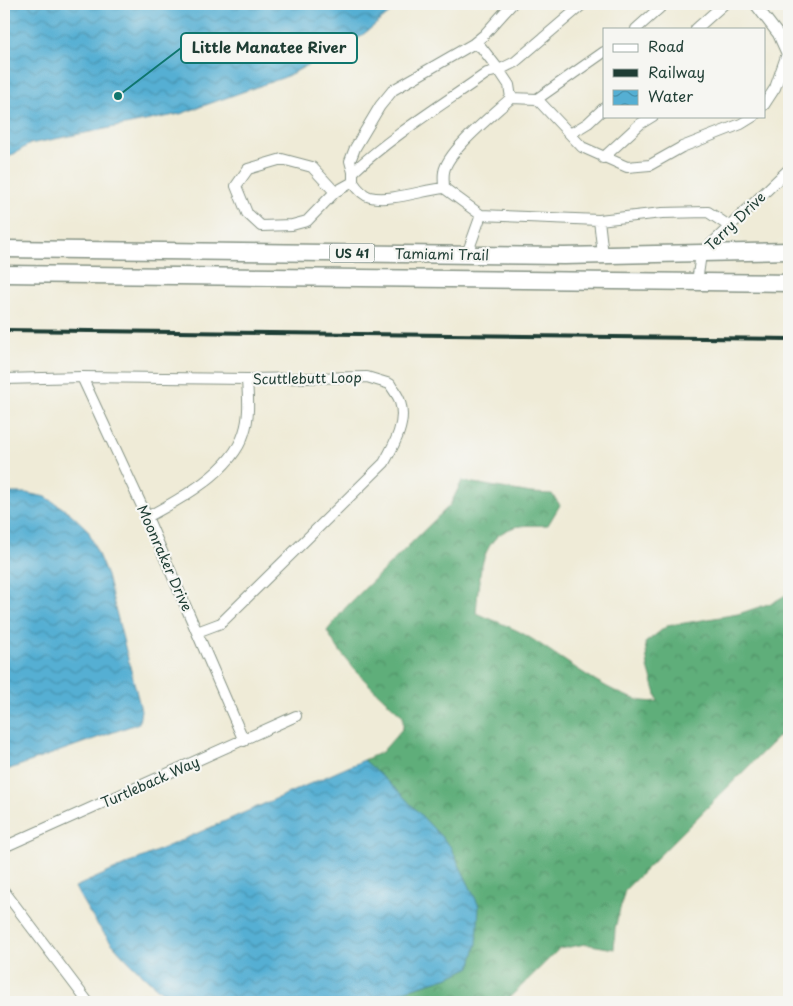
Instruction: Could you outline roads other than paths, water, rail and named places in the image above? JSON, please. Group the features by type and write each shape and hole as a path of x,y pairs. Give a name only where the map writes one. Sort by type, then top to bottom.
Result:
{"main road":[{"name":"Tamiami Trail","path":"4,249 603,255 789,251"},
{"name":"Tamiami Trail","path":"4,274 789,283"}],"street":[{"path":"512,4 484,35 473,44 393,90 380,106 355,148 350,161 353,177 360,191 370,197 406,195 444,188 481,215 599,220 662,213 708,212 729,226"},
{"path":"334,192 312,167 282,159 248,169 236,186 247,213 261,226 292,225 307,221 334,192 353,177 375,152 487,73 499,70 515,62 583,4"},
{"path":"637,28 664,4"},
{"path":"697,28 724,4"},
{"path":"755,4 767,26 784,44 787,54 775,88 766,102"},
{"path":"473,44 480,47 499,70 509,85 510,98"},
{"path":"444,188 444,171 452,155 510,98 537,100 603,53"},
{"path":"537,100 582,146 603,158 627,166 650,165 682,147 741,124 751,118"},
{"path":"570,134 588,123 603,109"},
{"path":"603,158 640,124 650,118"},
{"name":"Terry Drive","path":"697,282 701,254 789,170"},
{"path":"468,254 481,215"},
{"path":"599,220 603,255"},
{"name":"Scuttlebutt Loop","path":"4,379 82,376 247,379 367,377 390,384 400,402 401,422 396,440 384,463 221,623 197,632"},
{"name":"Moonraker Drive","path":"82,376 147,517 244,741"},
{"path":"147,517 184,498 230,460 244,434 247,419 247,379"},
{"name":"Turtleback Way","path":"4,848 296,716"},
{"path":"4,891 88,1002"}],"water":[{"path":"4,4 401,4 355,41 285,77 180,114 30,144 4,160"},
{"path":"4,493 26,493 46,497 70,513 88,530 107,576 141,710 139,723 4,771"},
{"path":"364,760 400,793 450,846 479,906 477,944 470,967 449,977 366,1002 173,1002 118,950 85,906 75,887"}],"railway":[{"path":"4,330 789,339"}],"place":[{"name":"Little Manatee River","path":"118,96"}]}
